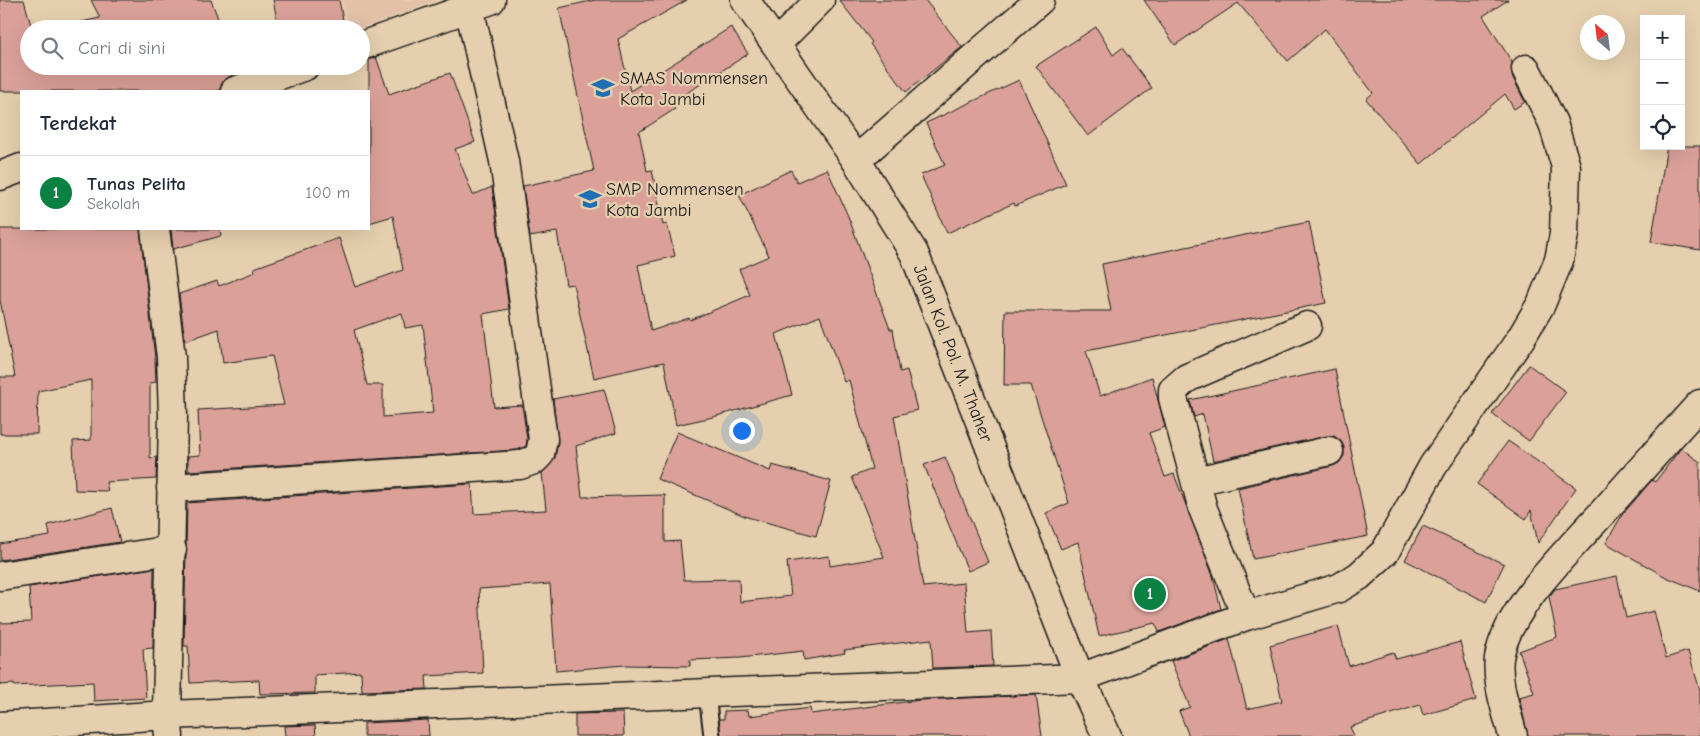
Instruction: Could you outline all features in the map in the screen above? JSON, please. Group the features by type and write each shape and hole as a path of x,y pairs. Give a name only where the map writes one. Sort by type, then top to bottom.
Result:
{"street":[{"name":"Jalan Kol. Pol. M. Thaher","path":"746,0 856,160 914,253 1080,678 1106,736"},
{"path":"777,43 820,0"},
{"path":"856,160 1040,0"},
{"path":"171,488 399,472 500,468 520,465 534,460 540,454 543,439 480,4 370,43"},
{"path":"0,726 168,726 707,694 1080,678 1246,616 1339,588 1374,564 1393,540 1433,466 1521,338 1541,304 1559,260 1564,234 1566,167 1553,123 1526,70"},
{"path":"238,90 280,75"},
{"path":"0,176 20,168"},
{"path":"154,230 171,357 173,416 168,726"},
{"path":"1246,616 1203,509 1173,398 1173,390 1176,385 1187,378 1307,326"},
{"path":"1514,736 1501,686 1499,659 1512,624 1529,597 1558,562 1700,404"},
{"path":"1196,481 1329,451"},
{"path":"0,576 172,550"}],"lane":[{"path":"707,694 712,736"}],"shaded area":[{"path":"342,0 439,0 370,25 370,20 347,20"}],"building":[{"path":"0,0 24,0 30,20 20,20 20,75 232,75 223,81 220,90 0,91"},
{"path":"91,0 211,0 219,20 91,20 100,18"},
{"path":"273,0 339,0 343,20 277,20"},
{"path":"595,0 687,0 618,39 630,91 731,27 748,54 671,103 675,109 639,132 647,171 652,170 663,225 667,224 675,256 638,265 651,331 689,318 690,320 750,295 739,269 769,256 739,195 791,170 797,182 827,169 848,216 890,329 893,329 900,372 907,370 917,410 894,416 923,587 964,583 968,633 991,631 993,666 933,668 931,639 844,650 845,653 804,660 803,651 740,658 690,660 690,666 624,665 556,671 550,584 479,589 483,673 426,676 427,689 362,691 361,672 315,675 315,693 260,694 259,680 190,683 188,646 184,646 187,503 472,484 474,514 546,510 542,473 555,458 558,442 553,399 604,389 616,433 576,446 582,497 665,495 665,542 680,541 684,580 739,579 740,602 791,596 787,562 829,556 830,566 884,557 852,477 872,469 849,380 844,382 820,316 776,334 792,395 713,417 676,425 664,362 594,378 573,284 566,285 557,232 530,237 523,186 594,171 559,8"},
{"path":"839,0 925,0 962,47 906,92 870,44 872,42"},
{"path":"1144,0 1508,0 1483,16 1512,62 1512,76 1525,102 1514,109 1505,94 1421,164 1366,99 1373,93 1325,29 1288,61 1238,3 1175,45"},
{"path":"1096,27 1113,55 1122,48 1152,88 1088,136 1036,66"},
{"path":"376,57 389,94 450,73 475,142 455,149 473,195 492,187 509,309 483,314 494,407 522,405 527,439 526,446 517,450 188,471 188,456 200,455 198,410 284,405 272,356 223,363 219,329 185,341 179,294 217,281 219,286 255,272 254,268 339,238 355,287 403,270 393,216 370,223 370,60","holes":["402,313 405,328 423,325 433,413 383,417 383,385 367,385 354,330"]},
{"path":"1019,80 1066,184 1015,206 1014,203 947,233 921,175 945,165 926,123"},
{"path":"1685,146 1700,146 1700,250 1651,242 1666,150 1685,150"},
{"path":"1309,222 1326,303 1086,351 1100,396 1152,377 1165,427 1149,433 1165,477 1174,474 1213,576 1221,609 1159,632 1155,623 1099,636 1078,542 1061,549 1046,513 1069,503 1031,385 1004,385 1005,311 1111,311 1102,264"},
{"path":"0,229 140,230 155,358 156,382 150,383 150,458 157,457 156,479 106,482 108,491 75,490 73,441 91,440 91,380 38,391 37,434 0,434 0,377 15,377 0,300"},
{"path":"171,230 220,230 221,236 173,249"},
{"path":"1529,365 1566,392 1529,441 1492,414"},
{"path":"1335,369 1368,536 1253,559 1238,488 1333,466 1339,463 1344,456 1344,447 1341,441 1334,436 1326,436 1213,461 1203,414 1194,417 1190,400"},
{"path":"677,432 770,471 772,465 831,481 816,536 747,517 657,479"},
{"path":"1508,441 1576,488 1538,543 1531,510 1526,519 1477,484"},
{"path":"1681,448 1700,462 1700,591 1666,577 1606,543 1622,515 1652,480 1655,482"},
{"path":"945,457 988,562 968,571 924,465"},
{"path":"112,508 120,542 0,560 0,544 50,536 48,525"},
{"path":"1423,526 1504,564 1486,602 1405,560"},
{"path":"154,568 153,648 143,649 146,698 94,701 93,682 0,685 0,623 31,622 29,587"},
{"path":"1617,576 1626,618 1654,611 1666,658 1688,651 1700,690 1700,736 1528,736 1519,697 1534,693 1519,651 1557,637 1549,597 1555,589"},
{"path":"1338,626 1349,666 1393,652 1396,659 1460,642 1476,700 1423,715 1420,705 1350,727 1354,736 1189,736 1179,711 1190,707 1171,661 1229,639 1247,709 1282,701 1270,645"},
{"path":"1036,695 1042,736 721,736 719,719 724,719 724,711 748,710 749,716 810,708 811,714 920,700"},
{"path":"623,713 624,736 575,736 575,714"},
{"path":"428,720 429,736 364,736 364,723"},
{"path":"315,725 316,736 285,736 284,726"}],"place":[{"name":"SMAS Nommensen Kota Jambi","path":"603,88"},
{"name":"SMP Nommensen Kota Jambi","path":"590,199"},
{"name":"Tunas Pelita","path":"1150,594"}]}
